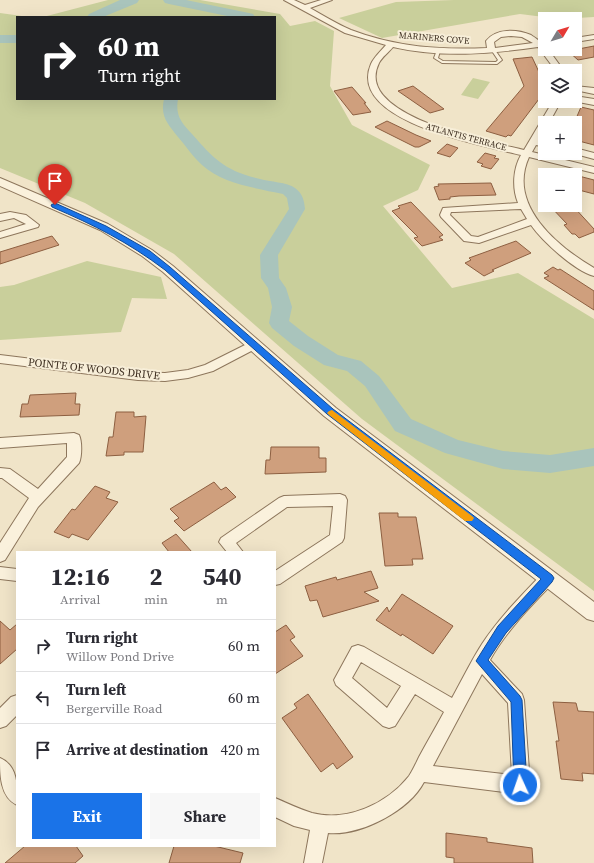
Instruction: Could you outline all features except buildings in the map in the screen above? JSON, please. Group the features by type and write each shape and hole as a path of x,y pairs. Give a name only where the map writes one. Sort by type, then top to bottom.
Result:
{"street":[{"name":"MARINERS COVE","path":"288,0 348,30 392,44 438,50 493,51 538,45"},
{"path":"304,8 328,0"},
{"path":"493,51 490,44 492,39 506,34 526,37 538,42"},
{"path":"582,39 594,37"},
{"name":"ATLANTIS TERRACE","path":"392,44 377,60 372,73 375,88 388,104 407,118 430,129 594,170"},
{"path":"582,89 594,91"},
{"path":"582,100 594,102"},
{"path":"553,108 525,153 520,165 518,178 520,192 524,206 532,221 558,248 594,273"},
{"path":"533,142 538,143"},
{"path":"582,153 594,156"},
{"path":"0,182 104,227 141,249 168,269 253,345 362,437 594,613"},
{"path":"524,206 455,209 447,210 445,213 447,219 462,234 472,240 479,240 532,221"},
{"path":"0,218 10,214 22,215 34,225 0,235"},
{"name":"POINTE OF WOODS DRIVE","path":"0,359 138,376 165,377 188,374 209,368 253,345"},
{"path":"0,442 74,438 74,459 33,503 0,556"},
{"path":"0,473 5,473 39,497"},
{"path":"235,551 226,542 284,502 340,500 337,538 276,579"},
{"path":"0,573 16,575"},
{"path":"276,808 307,822 320,824 342,824 363,820 385,810 402,797 415,782 472,678 502,629 548,578"},
{"path":"420,773 520,785 516,700 482,661"},
{"path":"412,684 455,709"},
{"path":"0,720 16,704"},
{"path":"0,767 16,794"},
{"path":"313,863 320,824"}],"lane":[{"path":"438,50 436,58 442,62 497,63 500,60 493,51"}],"green space":[{"path":"108,0 200,0 280,14 290,26 315,21 334,31 330,86 352,125 430,165 418,190 383,206 452,288 518,273 594,319 594,591 362,419 174,254 85,203 0,168 0,13 22,16 16,16 16,100 276,100 276,16 47,16"},
{"path":"454,0 594,0 594,17 582,18 582,12 538,12 538,16 520,14 382,38 339,18 396,2"},
{"path":"473,78 490,82 478,99 461,95"},
{"path":"87,261 161,277 167,299 132,298 121,332 0,340 0,287 14,285"}],"waterway":[{"path":"95,16 133,0"},
{"path":"169,0 244,16"},
{"path":"0,39 16,39"},
{"path":"171,100 172,120 208,162 225,173 254,183 288,190 295,196 297,209 269,255 270,278 277,288 282,307 279,323 301,341 331,360 354,366 372,381 403,425 453,447 503,460 550,464 594,457"}],"slow traffic":[{"path":"332,413 469,518"}],"route":[{"path":"55,205 104,227 147,253 168,269 330,412 548,578 521,606 502,629 487,650 482,661 516,700 520,785"}]}
